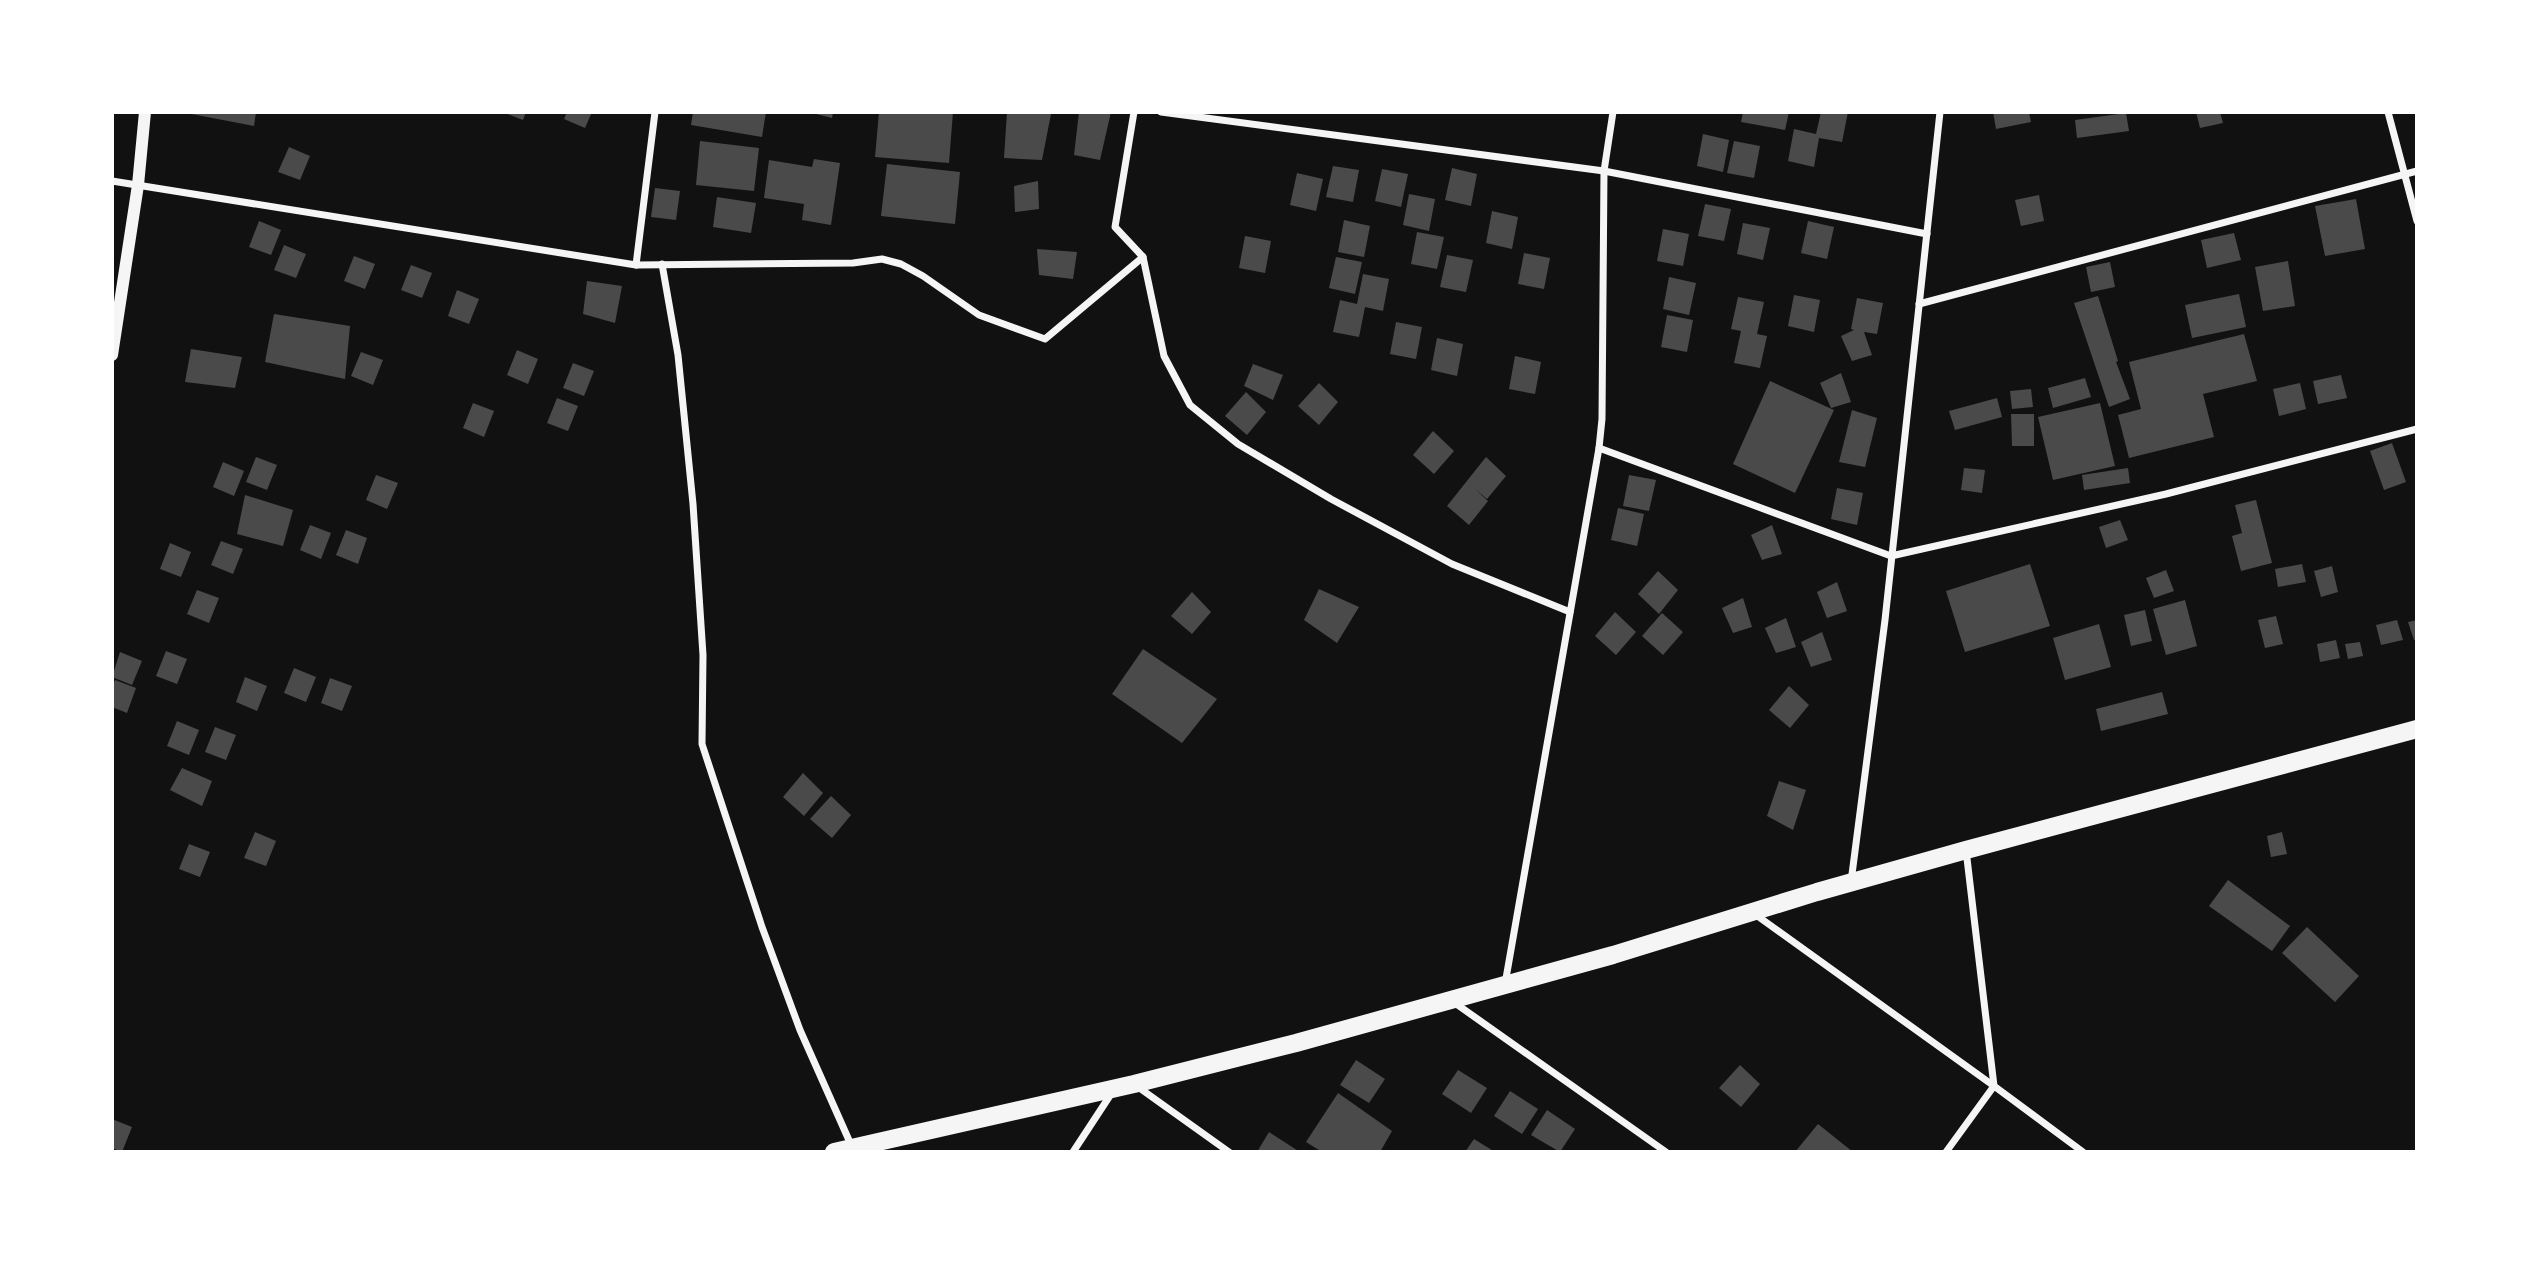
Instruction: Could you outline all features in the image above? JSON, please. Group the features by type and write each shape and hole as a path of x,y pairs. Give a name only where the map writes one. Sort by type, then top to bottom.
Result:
{"main road":[{"path":"834,1152 1134,1084 1451,1001 1966,850 2417,729"}],"street":[{"path":"112,355 138,185 145,112"},
{"path":"636,265 655,112"},
{"path":"1134,112 1115,228 1143,257 1164,356 1190,405 1238,444 1331,499 1452,564 1570,612"},
{"path":"1161,112 1604,171 1927,234"},
{"path":"1504,985 1599,448 1602,419 1604,171 1614,112"},
{"path":"1851,883 1891,556 1940,112"},
{"path":"2388,112 2417,220"},
{"path":"1919,304 2417,171"},
{"path":"112,181 636,265 853,263 882,259 901,264 923,276 979,315 1045,339 1143,257"},
{"path":"662,264 678,355 693,504 703,655 702,744 762,927 800,1030 852,1148"},
{"path":"1599,448 1891,556 2166,494 2417,429"},
{"path":"1947,1152 1994,1086 1966,850"},
{"path":"1753,912 2083,1152"},
{"path":"1451,1001 1666,1152"},
{"path":"1134,1084 1228,1152"},
{"path":"1073,1152 1115,1088"}],"building":[{"path":"181,112 256,112 254,126"},
{"path":"502,112 526,112 523,120"},
{"path":"567,112 592,112 585,128 564,119"},
{"path":"693,112 766,112 762,137 691,125"},
{"path":"808,112 833,112 832,118"},
{"path":"879,112 953,112 949,163 875,157"},
{"path":"1007,112 1051,114 1042,160 1004,158"},
{"path":"1079,112 1111,112 1100,160 1074,155"},
{"path":"1743,112 1789,112 1785,130 1741,122"},
{"path":"1821,112 1848,112 1842,142 1819,138 1814,167 1788,161 1794,129 1816,134"},
{"path":"1993,112 2029,112 2031,122 1996,129"},
{"path":"2196,112 2220,112 2223,123 2200,128"},
{"path":"2126,113 2129,131 2077,138 2075,120"},
{"path":"1703,134 1729,140 1723,172 1697,166"},
{"path":"700,141 759,148 754,191 696,185"},
{"path":"1734,141 1760,146 1754,178 1727,173"},
{"path":"289,147 310,156 300,180 278,172"},
{"path":"814,159 840,163 831,225 802,220 804,204 764,198 769,160 812,167"},
{"path":"887,164 960,172 955,224 881,216"},
{"path":"1333,166 1359,170 1353,202 1326,197"},
{"path":"1452,168 1477,174 1471,206 1445,200"},
{"path":"1382,169 1408,174 1401,207 1375,201"},
{"path":"1297,173 1323,179 1316,211 1290,205"},
{"path":"1038,181 1039,209 1015,212 1014,186"},
{"path":"655,188 680,191 676,220 651,217"},
{"path":"1409,194 1435,199 1429,231 1403,225"},
{"path":"2039,195 2044,221 2021,226 2015,200"},
{"path":"717,197 756,203 751,233 713,227"},
{"path":"2356,199 2365,249 2325,256 2315,206"},
{"path":"1705,204 1731,209 1724,241 1698,236"},
{"path":"1492,211 1518,217 1512,249 1486,243"},
{"path":"1344,220 1370,226 1364,257 1338,252"},
{"path":"259,221 281,230 271,255 249,247"},
{"path":"1808,221 1834,227 1827,259 1801,253"},
{"path":"1743,223 1770,228 1763,260 1737,254"},
{"path":"1663,229 1689,234 1683,266 1657,261"},
{"path":"1417,232 1444,237 1437,269 1411,264"},
{"path":"2234,233 2241,260 2207,268 2201,240"},
{"path":"1245,236 1271,241 1265,273 1239,268"},
{"path":"284,245 306,254 296,278 274,270"},
{"path":"1037,249 1077,252 1073,279 1039,275"},
{"path":"1524,253 1550,258 1544,289 1518,284"},
{"path":"1447,255 1473,260 1466,292 1440,287"},
{"path":"354,256 375,264 365,289 344,281"},
{"path":"1336,257 1362,262 1355,294 1329,288"},
{"path":"2288,261 2295,306 2263,311 2255,267"},
{"path":"2110,262 2115,287 2091,292 2086,267"},
{"path":"411,265 432,273 422,298 401,290"},
{"path":"1363,274 1389,279 1383,311 1365,307 1359,337 1333,332 1340,300 1357,304"},
{"path":"1669,277 1696,283 1689,315 1663,309"},
{"path":"587,281 622,286 615,323 583,314"},
{"path":"457,290 479,299 469,324 448,316"},
{"path":"2239,294 2246,327 2192,338 2185,305"},
{"path":"1794,295 1820,300 1814,332 1788,326"},
{"path":"2098,296 2118,361 2116,362 2130,399 2109,407 2074,303"},
{"path":"1738,297 1764,302 1757,334 1767,336 1760,368 1734,363 1741,331 1731,329"},
{"path":"1857,298 1883,303 1877,334 1864,332 1872,355 1852,361 1841,336 1854,330 1851,329"},
{"path":"274,314 350,326 345,379 265,362"},
{"path":"1667,315 1693,320 1687,352 1661,347"},
{"path":"1396,322 1422,327 1416,359 1390,354"},
{"path":"2244,334 2257,381 2203,394 2214,437 2129,458 2118,415 2141,409 2129,362"},
{"path":"1437,338 1463,344 1457,376 1431,370"},
{"path":"191,349 242,357 235,388 185,382"},
{"path":"517,350 538,359 528,384 507,375"},
{"path":"361,352 383,360 373,385 351,376"},
{"path":"1515,356 1541,362 1535,394 1509,389"},
{"path":"573,363 594,371 584,396 563,388"},
{"path":"1253,364 1283,375 1273,400 1244,386"},
{"path":"1841,373 1851,402 1831,408 1820,383"},
{"path":"2341,375 2347,398 2318,404 2313,381"},
{"path":"2085,378 2091,397 2053,408 2048,388"},
{"path":"1770,381 1834,410 1795,493 1733,464"},
{"path":"1319,383 1338,402 1319,425 1298,406"},
{"path":"2300,383 2306,409 2279,416 2273,389"},
{"path":"2031,389 2033,407 2012,409 2010,391"},
{"path":"1246,392 1266,412 1247,435 1225,416"},
{"path":"557,398 578,406 568,431 547,423"},
{"path":"1997,398 2002,417 1955,430 1949,411"},
{"path":"473,403 494,411 484,437 463,428"},
{"path":"2100,403 2115,466 2053,480 2038,417"},
{"path":"1852,410 1877,418 1865,467 1839,462"},
{"path":"2011,414 2034,414 2034,446 2012,446"},
{"path":"1433,431 1454,451 1434,474 1413,455"},
{"path":"2392,443 2406,482 2384,490 2370,451"},
{"path":"256,457 277,465 267,490 246,482"},
{"path":"1486,457 1506,476 1487,499 1475,489 1488,501 1469,525 1447,506"},
{"path":"223,462 244,471 234,496 213,487"},
{"path":"1964,468 1985,470 1982,493 1961,490"},
{"path":"2128,468 2130,483 2084,490 2082,475"},
{"path":"376,475 398,483 387,509 366,500"},
{"path":"1629,475 1656,480 1649,511 1623,506"},
{"path":"1837,488 1863,493 1857,525 1831,519"},
{"path":"245,495 293,510 283,546 237,534"},
{"path":"2256,500 2272,563 2241,571 2232,536 2242,533 2235,505"},
{"path":"1618,508 1644,514 1637,546 1611,540"},
{"path":"2120,520 2128,540 2106,548 2099,527"},
{"path":"310,525 331,533 321,559 300,550"},
{"path":"1772,525 1782,554 1762,560 1751,535"},
{"path":"346,530 367,538 358,564 336,555"},
{"path":"221,541 243,549 233,574 211,565"},
{"path":"170,543 191,552 181,577 160,569"},
{"path":"2030,564 2050,626 1965,652 1946,591"},
{"path":"2302,564 2306,582 2278,587 2275,569"},
{"path":"2332,566 2338,592 2321,597 2314,571"},
{"path":"2166,570 2174,591 2154,598 2146,578"},
{"path":"1658,571 1678,590 1659,614 1638,594"},
{"path":"1837,582 1847,611 1827,618 1817,592"},
{"path":"1319,589 1359,607 1337,643 1304,620"},
{"path":"197,590 219,598 209,623 187,614"},
{"path":"1192,592 1211,612 1192,634 1171,616"},
{"path":"1743,598 1752,627 1733,633 1722,608"},
{"path":"2185,600 2197,646 2166,655 2153,609"},
{"path":"2145,610 2152,641 2131,646 2124,615"},
{"path":"1615,612 1636,632 1616,655 1595,636"},
{"path":"1662,613 1683,632 1663,655 1642,636"},
{"path":"2276,616 2283,644 2265,648 2258,620"},
{"path":"1786,618 1796,647 1776,653 1765,628"},
{"path":"2397,620 2403,640 2381,645 2376,625"},
{"path":"2417,620 2417,639 2414,640 2408,622"},
{"path":"2099,624 2111,667 2065,680 2053,638"},
{"path":"1822,632 1832,660 1811,667 1801,642"},
{"path":"2336,640 2340,658 2320,662 2317,644"},
{"path":"2360,642 2363,656 2348,659 2345,644"},
{"path":"1143,649 1217,699 1182,743 1112,694"},
{"path":"166,651 187,659 177,684 156,676"},
{"path":"120,652 142,661 132,685 112,677"},
{"path":"294,668 316,677 306,702 284,693"},
{"path":"245,677 267,686 257,711 236,702"},
{"path":"330,678 352,686 342,711 321,703"},
{"path":"115,680 136,688 127,713 112,707 112,687"},
{"path":"1789,686 1809,705 1790,728 1769,710"},
{"path":"2162,692 2168,714 2101,731 2096,709"},
{"path":"177,721 199,730 189,755 167,746"},
{"path":"215,727 236,735 226,760 205,752"},
{"path":"182,768 212,781 202,806 170,790"},
{"path":"803,773 823,793 804,816 783,797"},
{"path":"1779,781 1806,790 1793,830 1767,816"},
{"path":"831,796 851,815 832,838 810,819"},
{"path":"255,832 276,841 266,866 244,858"},
{"path":"2282,832 2287,854 2271,857 2267,836"},
{"path":"189,844 210,852 200,877 179,869"},
{"path":"2228,880 2290,926 2272,951 2209,906"},
{"path":"2307,927 2359,976 2335,1002 2282,953"},
{"path":"1356,1060 1385,1079 1369,1103 1340,1085"},
{"path":"1740,1065 1760,1084 1741,1107 1719,1088"},
{"path":"1458,1070 1487,1088 1471,1113 1442,1094"},
{"path":"1510,1091 1538,1109 1522,1134 1494,1116"},
{"path":"1338,1093 1392,1131 1380,1152 1322,1152 1306,1142"},
{"path":"1547,1110 1575,1129 1560,1152 1531,1135"},
{"path":"112,1119 132,1127 122,1152 112,1148"},
{"path":"1818,1124 1853,1152 1795,1152"},
{"path":"1269,1132 1300,1152 1257,1152"},
{"path":"1474,1139 1495,1152 1465,1152"}]}
